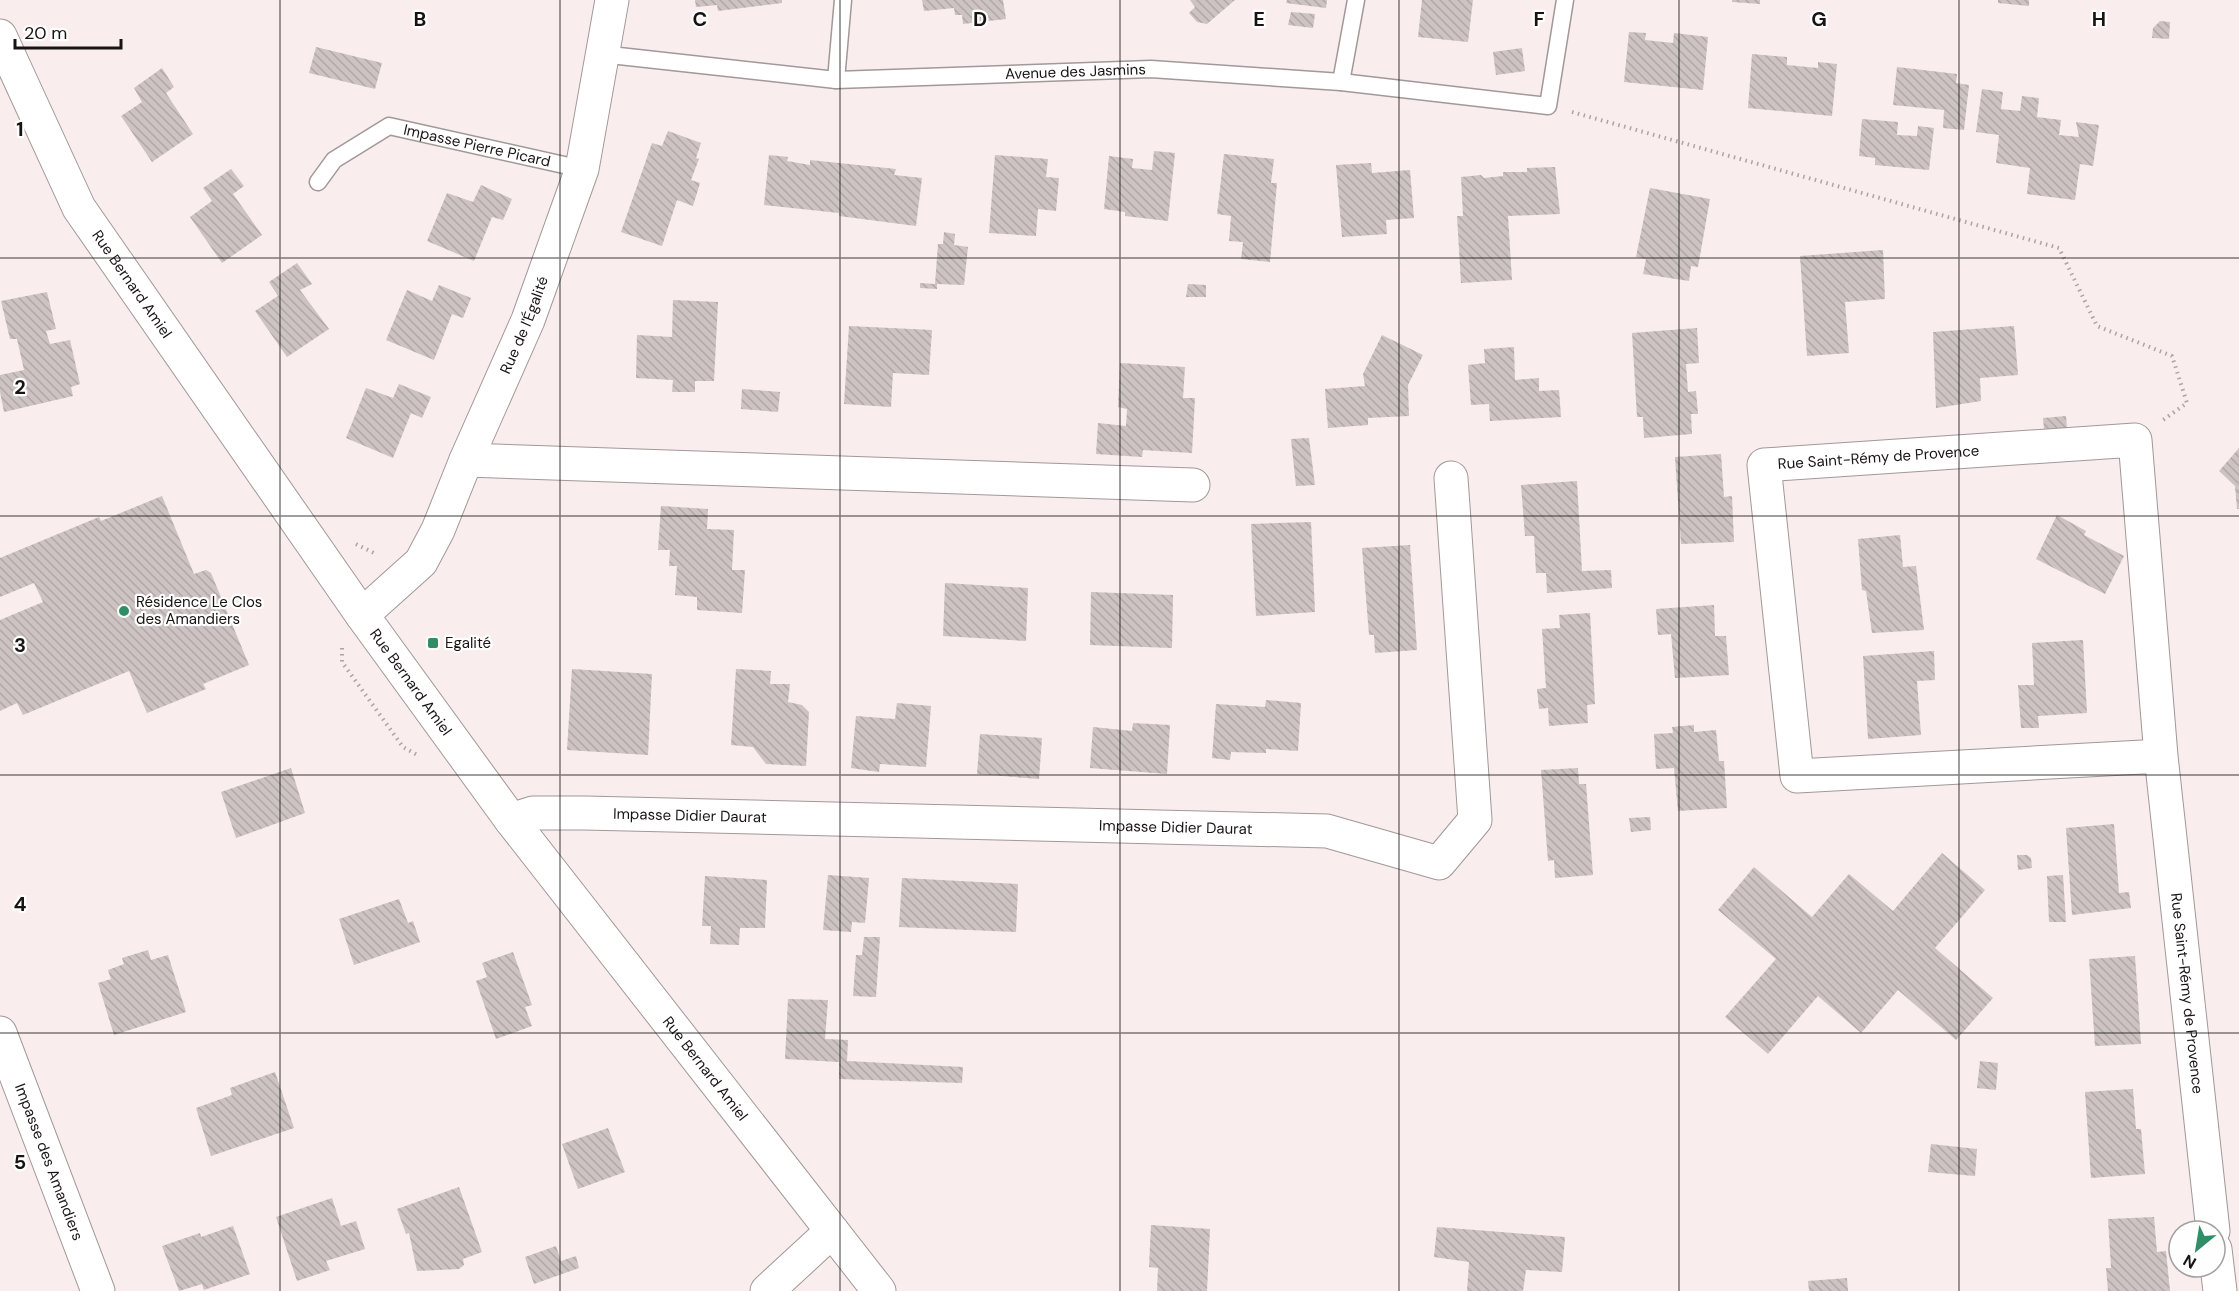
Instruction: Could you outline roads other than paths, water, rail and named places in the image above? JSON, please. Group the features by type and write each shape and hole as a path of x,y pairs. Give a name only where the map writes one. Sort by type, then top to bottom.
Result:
{"street":[{"name":"Rue de l'Égalité","path":"362,615 421,562 438,530 466,460 528,320 582,169 612,0"},
{"name":"Rue Bernard Amiel","path":"0,36 79,208 362,615 512,820 879,1291"},
{"name":"Rue Saint-Rémy de Provence","path":"2161,756 1797,776 1764,465 2135,440 2161,756 2212,1219"},
{"path":"466,460 1193,485"},
{"name":"Impasse Didier Daurat","path":"512,820 532,813 585,813 1327,831 1439,862 1474,820 1451,478"},
{"name":"Impasse des Amandiers","path":"0,1033 98,1291"},
{"path":"767,1291 832,1231"}],"lane":[{"path":"836,80 843,0"},
{"path":"1341,82 1356,0"},
{"name":"Avenue des Jasmins","path":"601,54 836,80 1151,69 1341,82 1548,106 1565,0"},
{"name":"Impasse Pierre Picard","path":"318,182 334,160 390,126 582,169"}],"place":[{"name":"Résidence Le Clos des Amandiers","path":"124,611"},
{"name":"Egalité","path":"433,643"}]}
